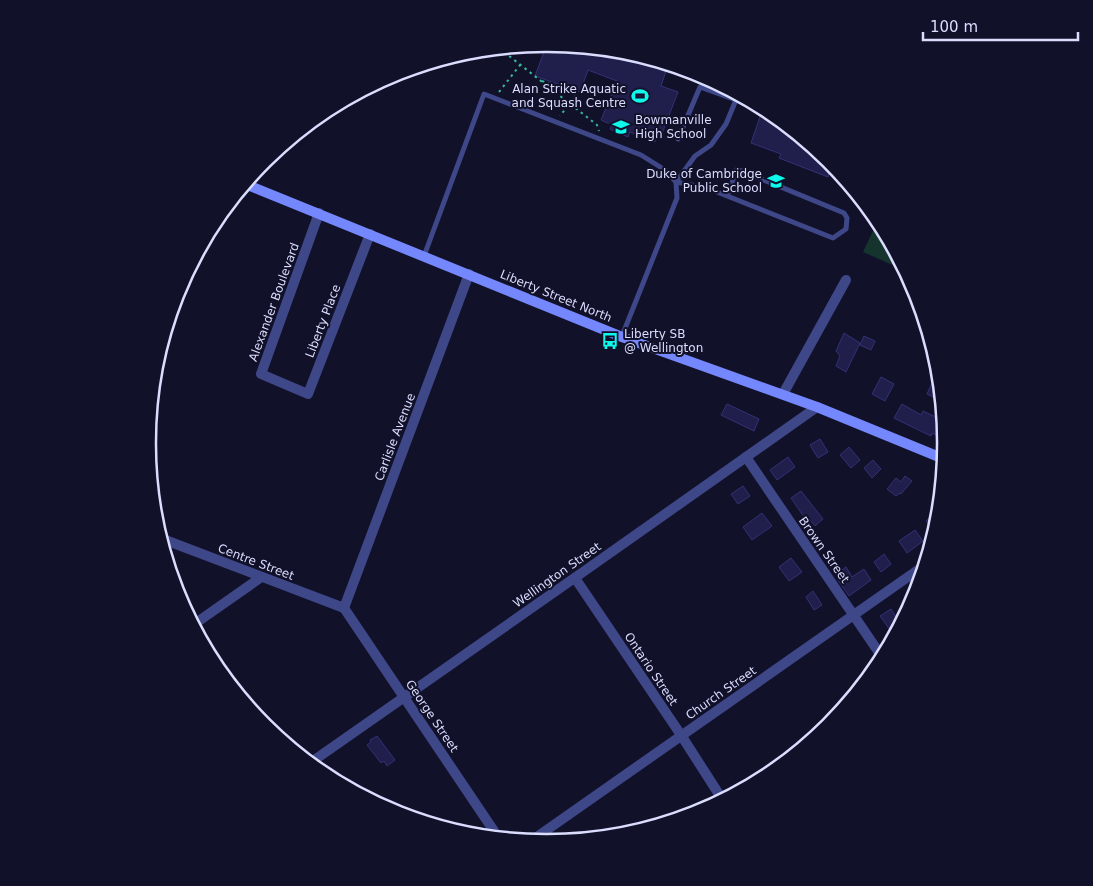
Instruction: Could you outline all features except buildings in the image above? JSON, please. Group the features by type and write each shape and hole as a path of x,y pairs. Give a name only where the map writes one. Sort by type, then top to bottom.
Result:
{"main road":[{"name":"Liberty Street North","path":"252,187 622,337 818,406 937,456"}],"street":[{"name":"Alexander Boulevard","path":"285,386 261,374 319,213"},
{"name":"Liberty Place","path":"285,386 308,394 370,234"},
{"name":"Carlisle Avenue","path":"344,608 469,274"},
{"path":"783,394 846,280"},
{"name":"Wellington Street","path":"317,758 818,406"},
{"name":"Brown Street","path":"746,457 877,650"},
{"name":"Centre Street","path":"168,541 260,578 344,608"},
{"name":"Church Street","path":"541,834 915,572"},
{"path":"199,621 260,578"},
{"name":"Ontario Street","path":"575,578 681,735 718,794"},
{"name":"George Street","path":"344,608 492,829"}],"lane":[{"path":"678,139 700,87 715,91"},
{"path":"424,256 484,94 641,155 665,170 676,182 707,188 727,196 833,238 846,229 847,218 844,213 737,169 727,196"},
{"path":"622,337 677,198 676,182 695,156 711,145 726,124 735,101"}],"path":[{"path":"507,55 597,126 603,140"},
{"path":"495,98 520,65"},
{"path":"538,79 577,94 556,122"}],"green space":[{"path":"873,230 895,266 863,252"}],"place":[{"name":"Alan Strike Aquatic and Squash Centre","path":"640,96"},
{"name":"Bowmanville High School","path":"621,127"},
{"name":"Duke of Cambridge Public School","path":"776,181"},
{"name":"Liberty SB @ Wellington","path":"610,341"}]}
